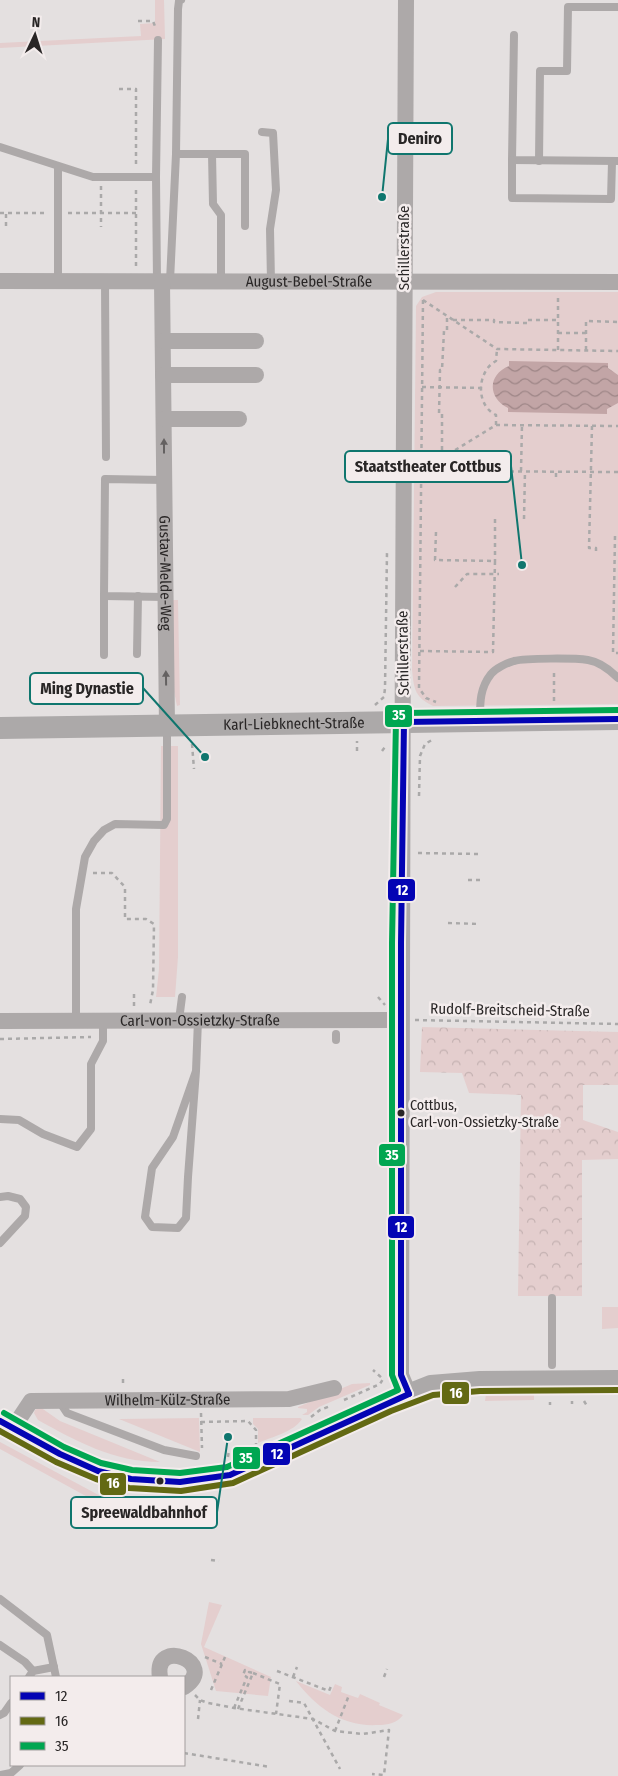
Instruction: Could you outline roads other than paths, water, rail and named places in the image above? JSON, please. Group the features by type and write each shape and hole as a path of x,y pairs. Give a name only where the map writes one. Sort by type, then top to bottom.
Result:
{"main road":[{"name":"Karl-Liebknecht-Straße","path":"0,728 618,719"},
{"name":"Wilhelm-Külz-Straße","path":"6,1424 98,1471 160,1482 182,1483 230,1475 409,1394 431,1386 460,1383 618,1381"}],"street":[{"name":"Schillerstraße","path":"406,0 402,606 404,722 401,1020 401,1375 409,1394"},
{"name":"August-Bebel-Straße","path":"0,281 618,282"},
{"name":"Gustav-Melde-Weg","path":"163,282 167,727"},
{"path":"163,341 256,341"},
{"path":"163,375 256,375"},
{"path":"164,419 239,419"},
{"name":"Carl-von-Ossietzky-Straße","path":"0,1021 401,1020"},
{"name":"Wilhelm-Külz-Straße","path":"6,1424 31,1401 289,1399 334,1388"},
{"path":"160,1676 160,1670 164,1661 173,1655 182,1656 190,1662 194,1672 191,1680 185,1686"}],"lane":[{"path":"163,282 176,154 178,9 179,1 181,0"},
{"path":"539,160 540,71 567,71 568,7 618,7"},
{"path":"512,160 615,161 611,199 512,198 512,160 514,35"},
{"path":"158,40 156,177 163,282"},
{"path":"262,132 273,133 276,190 270,229 271,282"},
{"path":"0,147 93,177 156,177"},
{"path":"176,154 245,154 245,226"},
{"path":"212,154 213,204 221,215 221,282"},
{"path":"58,166 58,281"},
{"path":"104,282 106,457"},
{"path":"104,655 105,479 164,480"},
{"path":"104,596 165,596"},
{"path":"137,654 138,596"},
{"path":"480,721 480,702 484,686 492,673 515,660 588,660 604,666 618,678"},
{"path":"76,1021 76,909 85,857 94,841 104,830 115,824 164,825 167,819 167,727"},
{"path":"179,1020 182,997"},
{"path":"0,1119 19,1120 43,1134 77,1147 91,1129 91,1064 103,1041 103,1020"},
{"path":"196,1071 173,1137 152,1168 145,1216 152,1227 178,1228 186,1218 196,1071 198,1020"},
{"path":"0,1197 8,1196 20,1199 26,1207 25,1216 0,1243"},
{"path":"552,1298 552,1365"},
{"path":"59,1401 68,1413 164,1450 199,1456"},
{"path":"0,1599 47,1634 56,1676"},
{"path":"0,1645 25,1662 31,1674 54,1667"},
{"path":"0,1715 4,1713 10,1704"},
{"path":"0,1775 11,1772 19,1766"}],"water":[{"path":"509,361 608,363 608,368 618,375 618,403 607,409 607,414 508,412 508,408 501,404 494,393 493,387 497,375 509,366"}],"place":[{"name":"Deniro","path":"382,197"},
{"name":"Staatstheater Cottbus","path":"522,565"},
{"name":"Ming Dynastie","path":"205,757"},
{"name":"Cottbus, Carl-von-Ossietzky-Straße","path":"401,1113"},
{"name":"Spreewaldbahnhof","path":"228,1437"}]}
